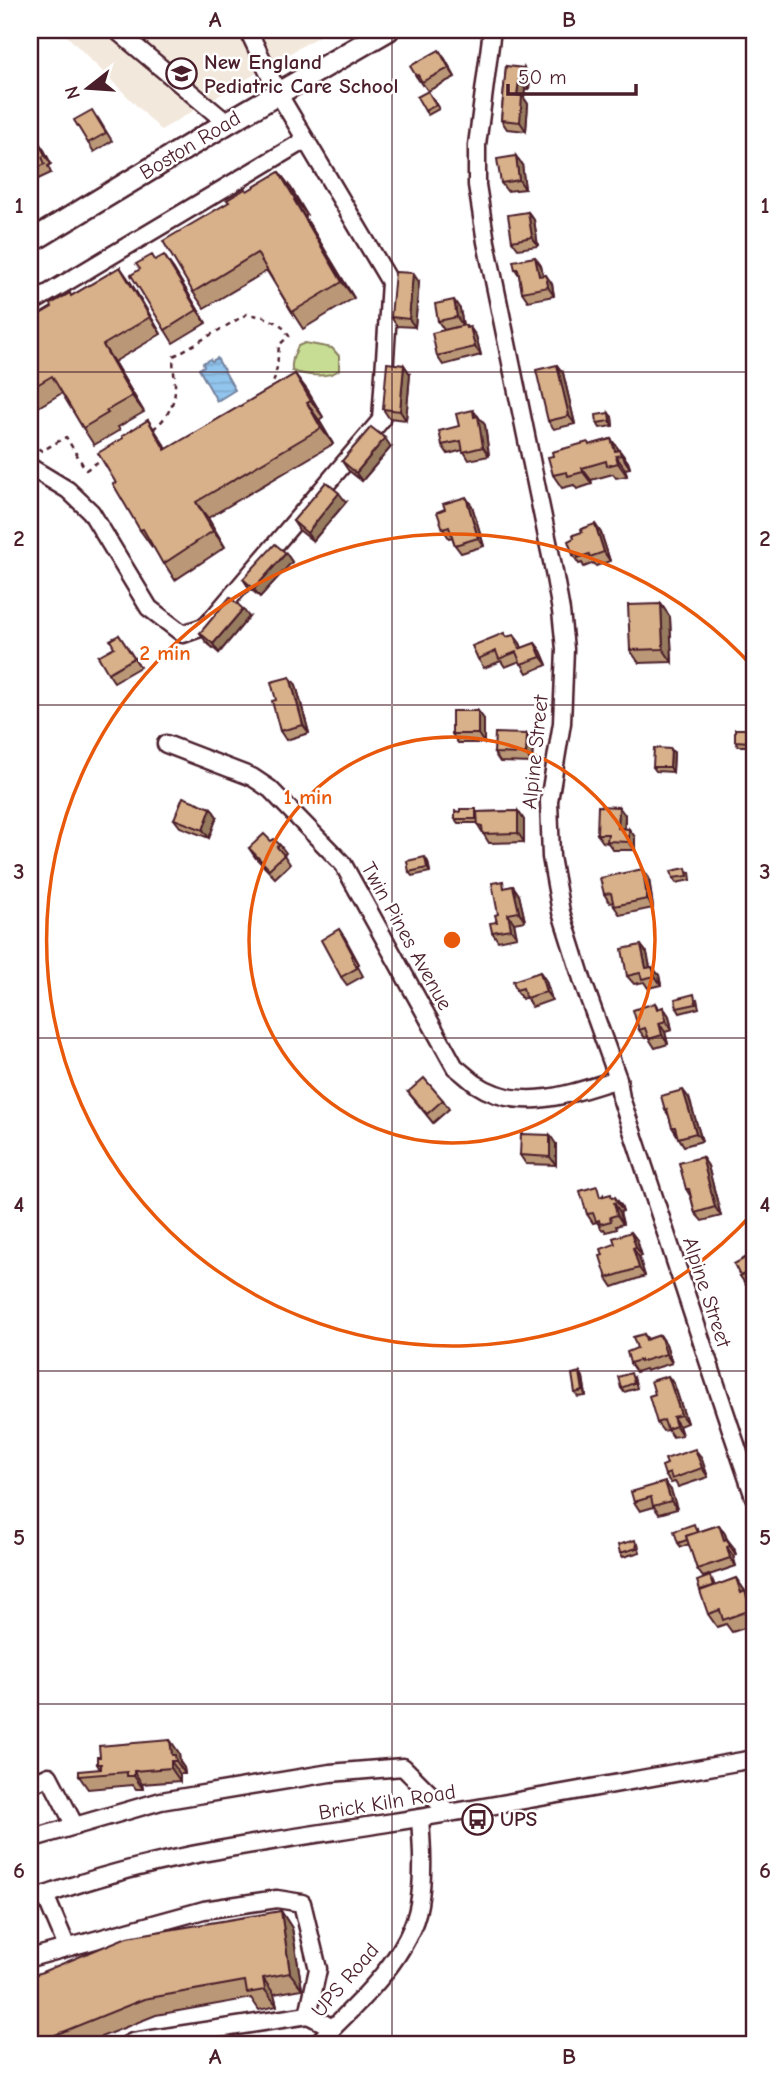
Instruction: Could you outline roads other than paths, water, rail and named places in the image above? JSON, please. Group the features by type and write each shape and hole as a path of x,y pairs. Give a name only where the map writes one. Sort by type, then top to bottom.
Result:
{"main road":[{"name":"Boston Road","path":"30,242 388,30"}],"street":[{"path":"116,30 227,123"},
{"path":"30,467 68,490 91,512 149,608 183,634 206,626 381,420 390,282 278,93 248,30"},
{"name":"Alpine Street","path":"492,30 477,145 477,185 485,242 552,561 565,649 562,723 549,801 551,857 564,923 618,1079 621,1098 754,1497"},
{"path":"30,304 305,140"},
{"name":"Twin Pines Avenue","path":"166,744 252,777 270,789 343,864 455,1067 478,1085 508,1098 538,1100 618,1079"},
{"name":"Brick Kiln Road","path":"30,1902 87,1880 194,1854 420,1818 754,1759"},
{"path":"30,1839 161,1801 330,1773 403,1767 449,1813"},
{"path":"30,1785 49,1776 75,1826"},
{"name":"UPS Road","path":"315,2045 358,2005 384,1974 407,1938 419,1907 424,1870 420,1818"},
{"path":"45,1895 67,1947"},
{"path":"30,1958 204,1910 277,1899 302,1903 318,1969 308,2015"},
{"path":"127,2045 308,2015 333,2028"}],"water":[{"path":"217,358 235,390 217,401 199,369 204,366 203,363"}],"place":[{"name":"New England Pediatric Care School","path":"181,74"},
{"name":"UPS","path":"477,1819"}]}
